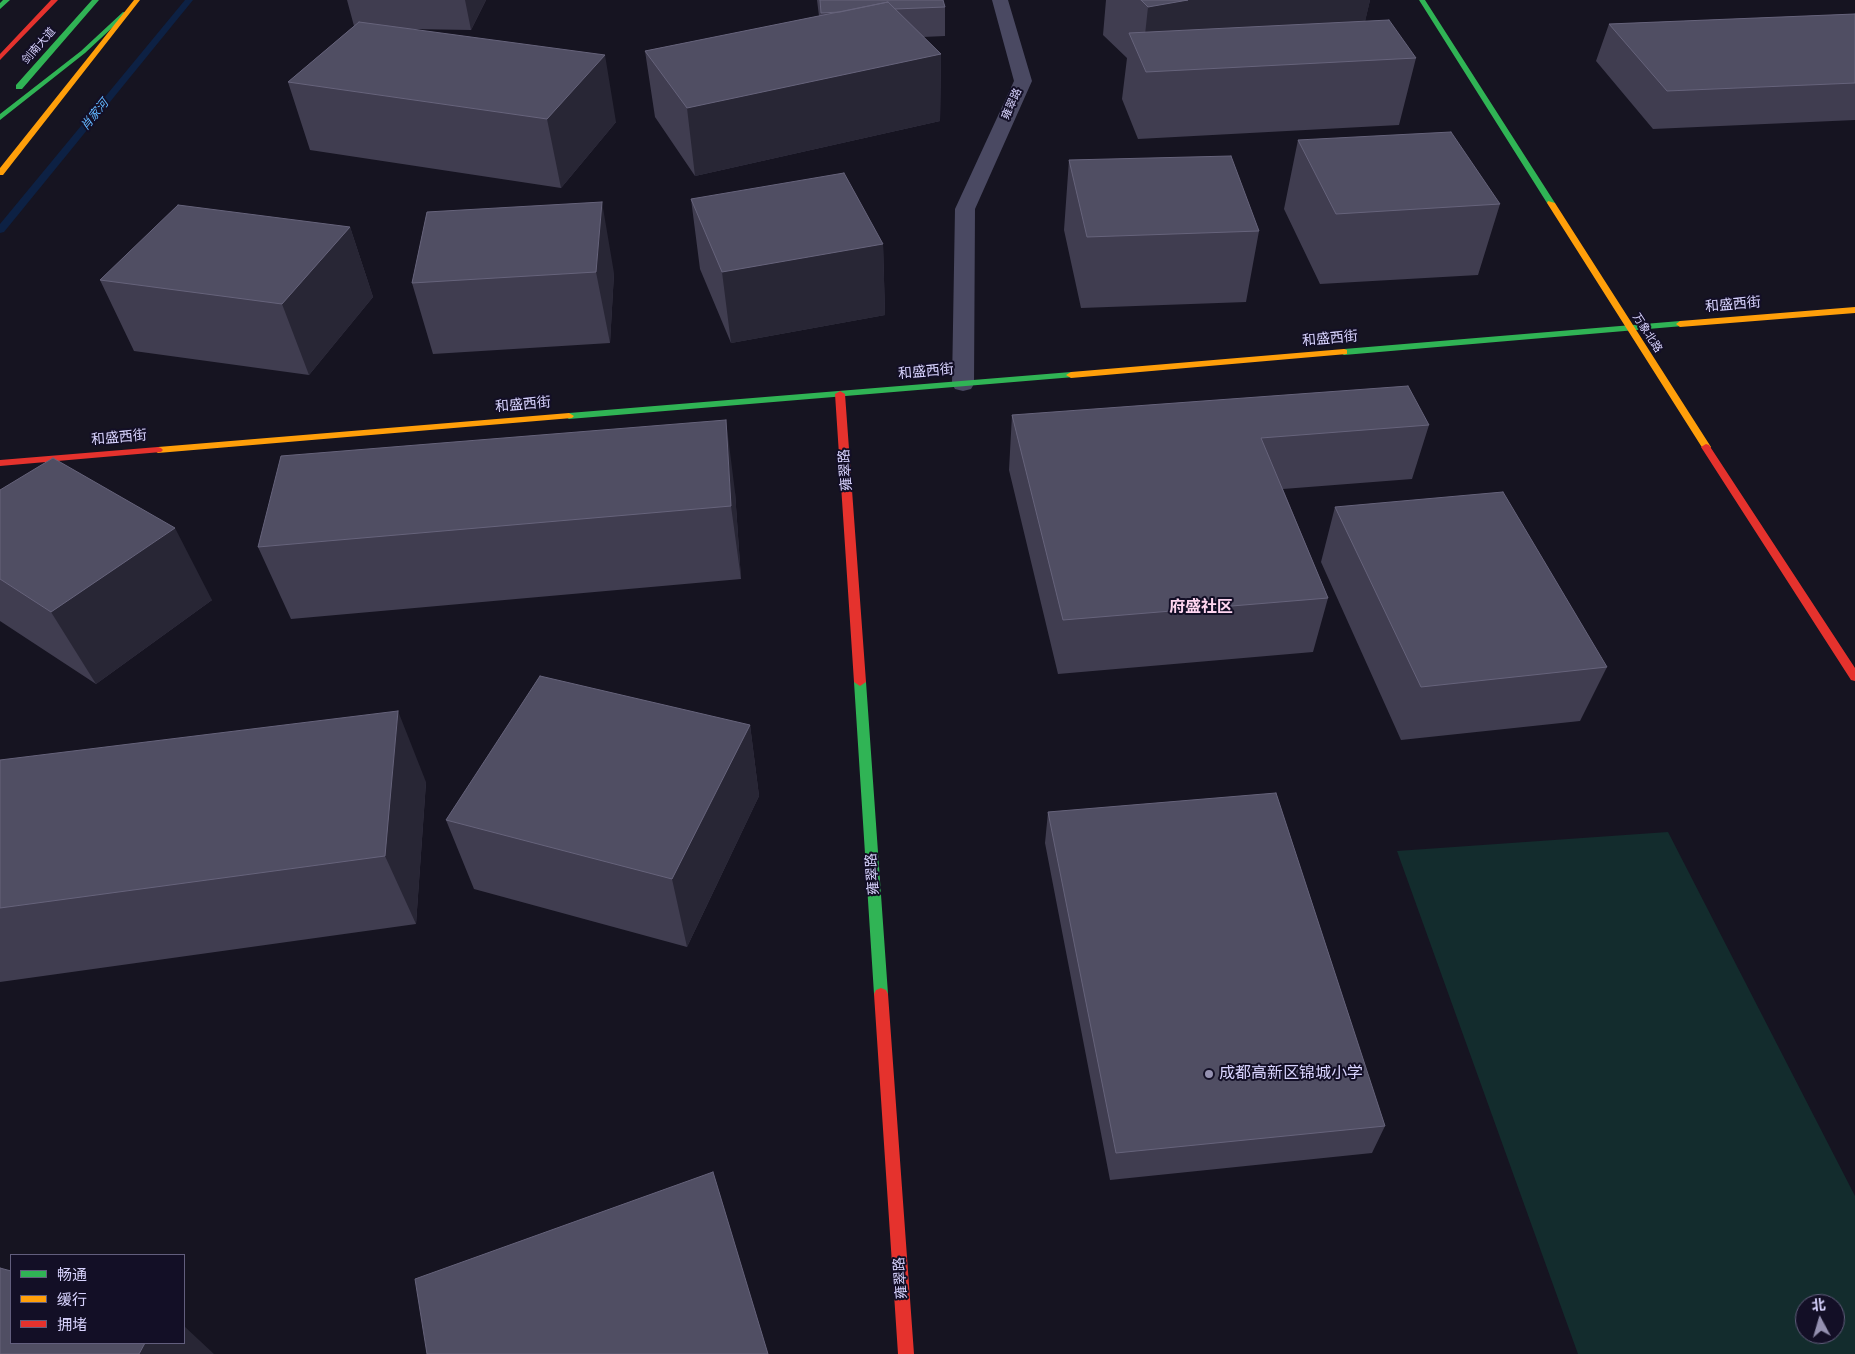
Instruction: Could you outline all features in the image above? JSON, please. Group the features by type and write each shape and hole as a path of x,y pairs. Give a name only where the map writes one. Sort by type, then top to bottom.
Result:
{"main road":[{"path":"0,7 7,0"},
{"name":"剑南大道","path":"0,58 55,0"},
{"name":"剑南大道","path":"0,108 96,0"},
{"path":"0,118 83,52 136,0"},
{"name":"万象北路","path":"1422,0 1630,330 1855,677"},
{"path":"0,173 125,12"},
{"name":"和盛西街","path":"0,463 1855,310"},
{"name":"雍翠路","path":"840,394 906,1354"}],"street":[{"name":"雍翠路","path":"963,384 965,209 1023,80 1000,0"}],"green space":[{"path":"1668,832 1855,1196 1855,1354 1578,1354 1397,851"}],"building":[{"path":"820,0 943,0 945,7 895,9 888,2 840,12 821,13"},
{"path":"1141,0 1188,0 1148,7"},
{"path":"888,2 941,54 687,108 645,51"},
{"path":"1855,14 1855,83 1667,91 1609,24"},
{"path":"1389,20 1416,58 1146,72 1129,33"},
{"path":"359,22 605,55 547,119 288,82"},
{"path":"1451,132 1500,204 1336,214 1298,140"},
{"path":"1231,156 1259,231 1087,237 1069,160"},
{"path":"844,173 883,244 722,272 691,199"},
{"path":"602,202 596,272 412,283 427,212"},
{"path":"178,205 350,227 282,304 100,280"},
{"path":"1408,386 1429,425 1261,438 1328,598 1063,620 1012,415"},
{"path":"726,420 731,506 258,547 281,456"},
{"path":"53,458 175,528 51,612 0,579 0,490"},
{"path":"1503,492 1607,667 1421,687 1335,507"},
{"path":"540,676 750,725 672,879 446,820"},
{"path":"398,711 385,856 0,908 0,760"},
{"path":"1276,793 1385,1126 1116,1153 1048,812"},
{"path":"713,1172 768,1354 427,1354 415,1279"},
{"path":"0,1268 10,1271 10,1344 144,1344 139,1354 0,1354"}],"waterway":[{"name":"肖家河","path":"0,230 189,0"}],"traffic: fast":[{"path":"0,7 7,0"},
{"path":"19,87 96,0"},
{"path":"1422,0 1551,203"},
{"path":"0,118 83,52 125,13"},
{"path":"1344,352 1680,324"},
{"path":"569,416 1071,375"},
{"path":"860,682 881,994"}],"traffic: slow":[{"path":"0,173 137,0"},
{"path":"1551,203 1706,447"},
{"path":"1680,324 1855,310"},
{"path":"1071,375 1344,352"},
{"path":"158,450 569,416"}],"traffic: jam":[{"path":"0,58 55,0"},
{"path":"840,394 860,682"},
{"path":"1706,447 1855,677"},
{"path":"0,463 158,450"},
{"path":"881,994 906,1354"}],"place":[{"name":"成都高新区锦城小学","path":"1209,1074"}],"district":[{"name":"府盛社区","path":"1201,608"}]}
